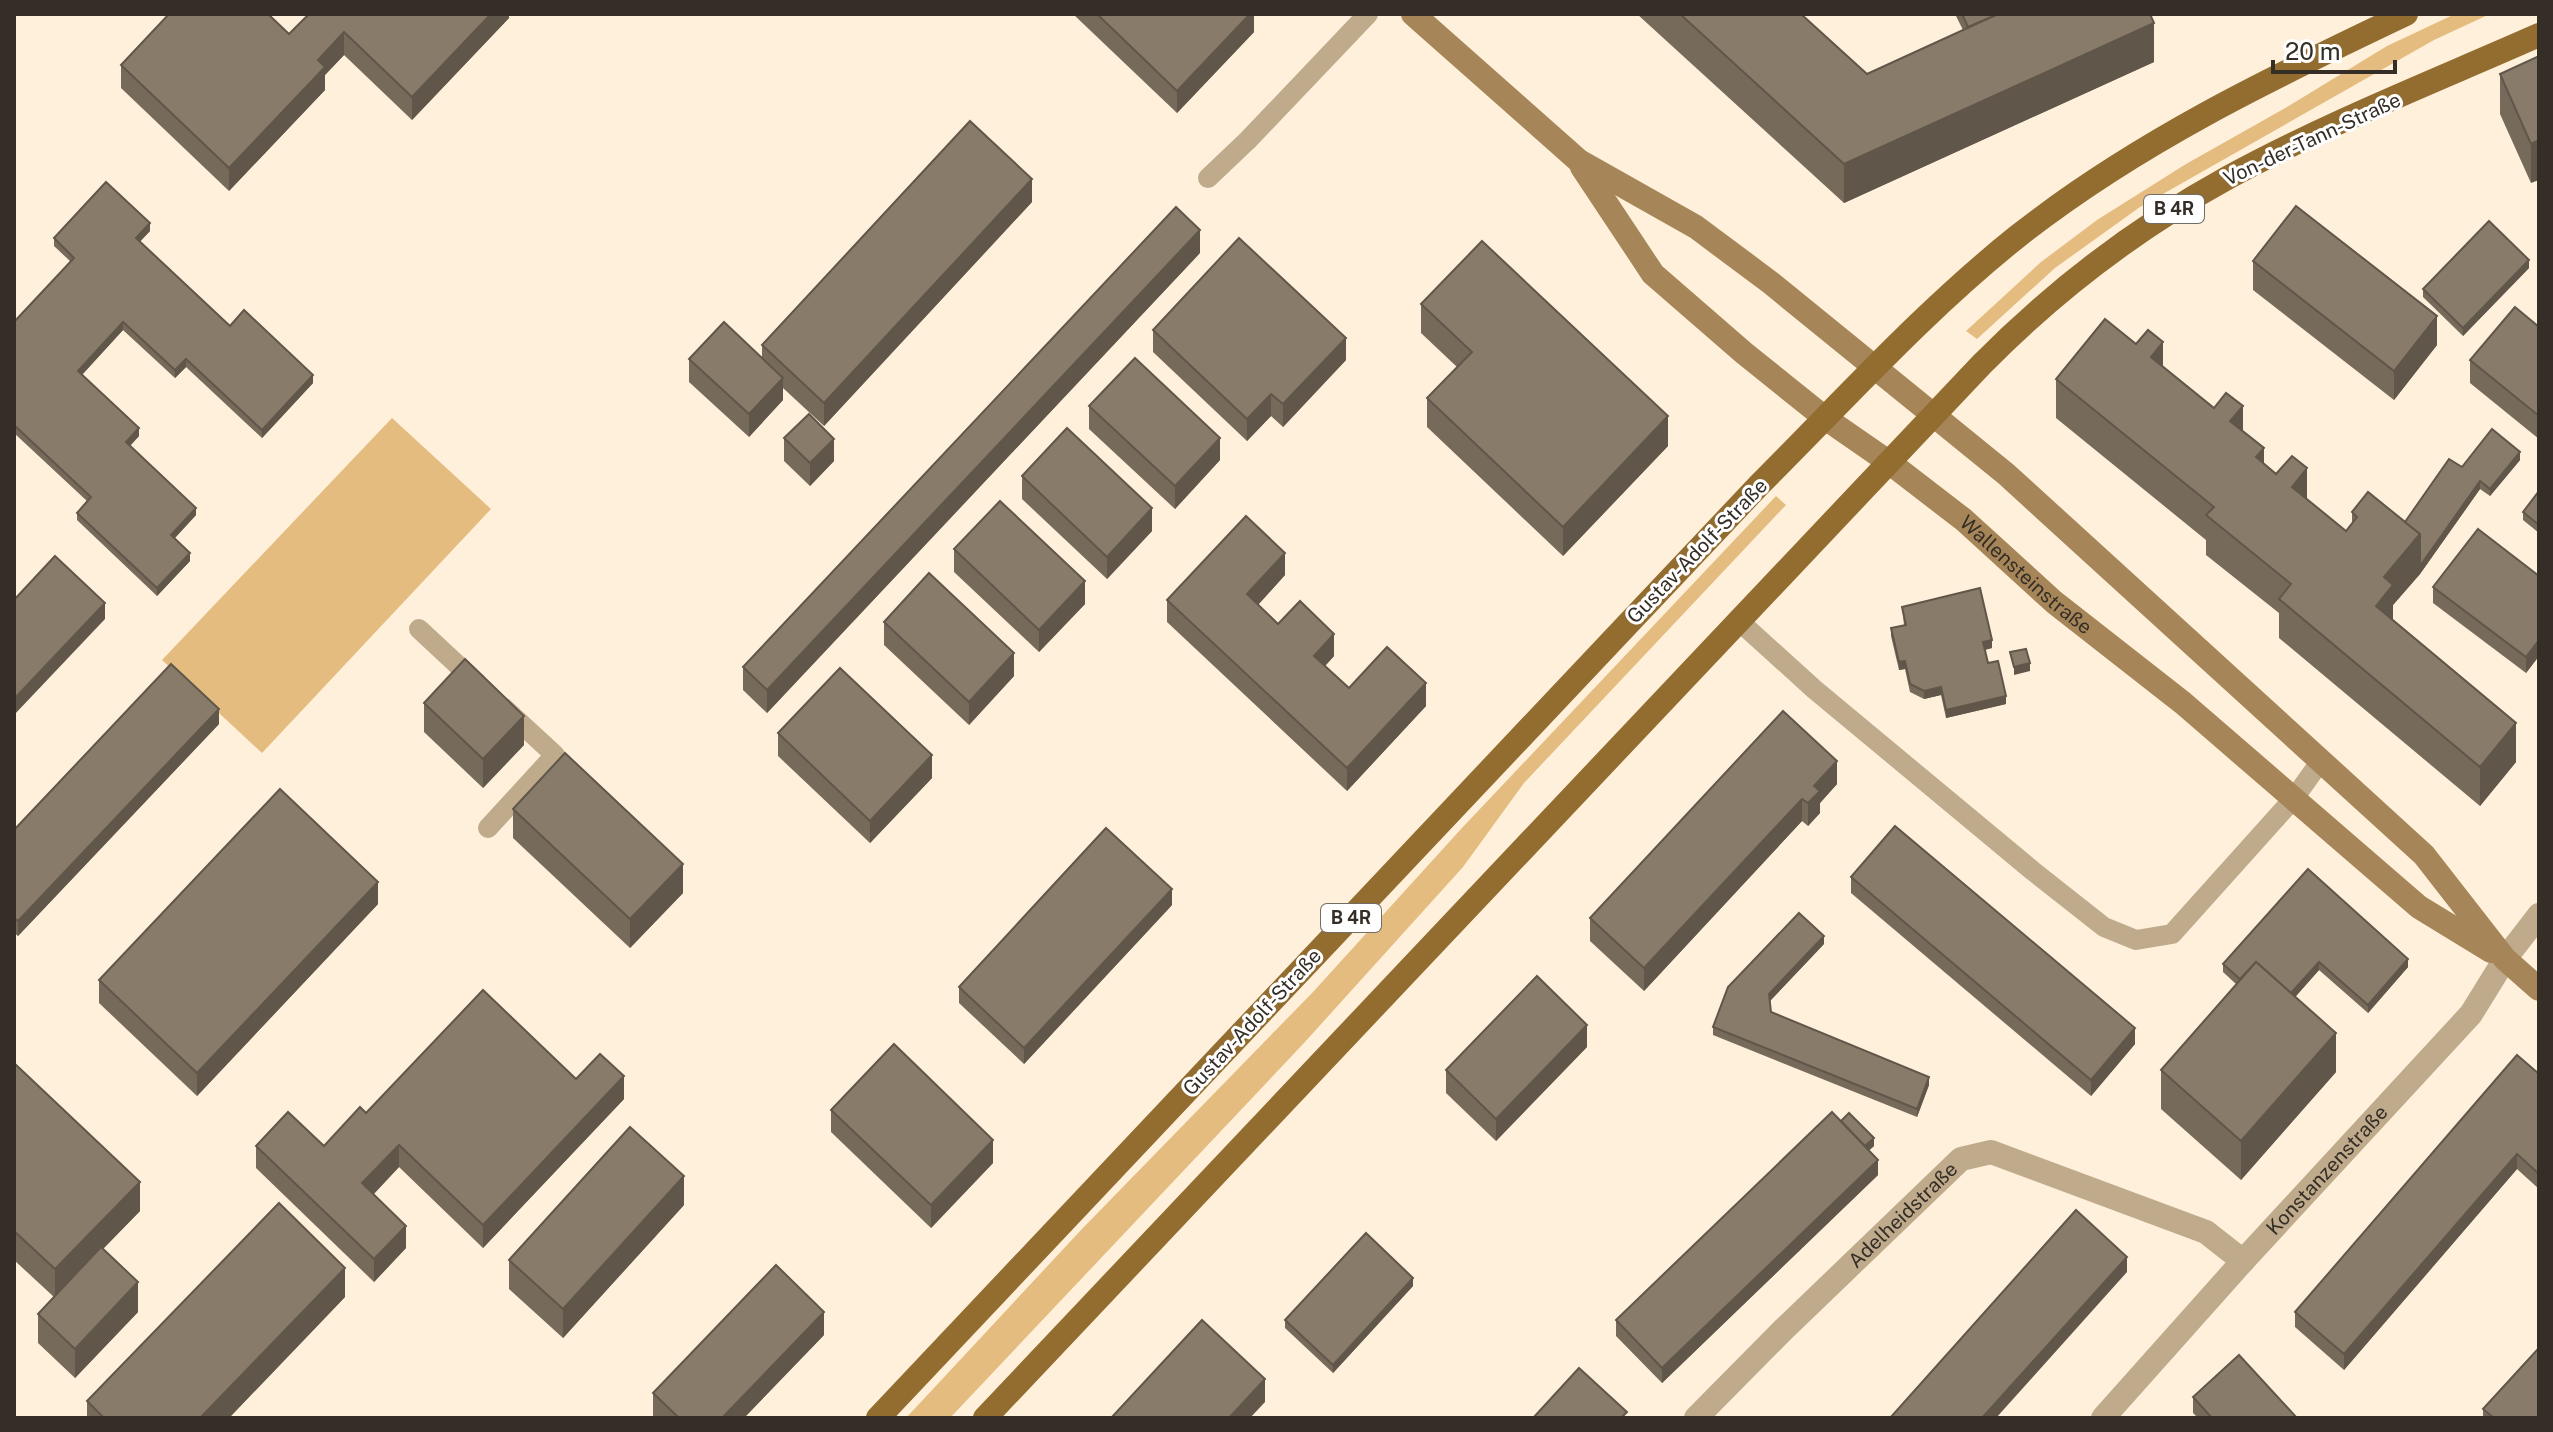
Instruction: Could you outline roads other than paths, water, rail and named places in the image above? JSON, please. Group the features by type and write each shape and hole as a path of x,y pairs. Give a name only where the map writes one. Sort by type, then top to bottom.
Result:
{"main road":[{"name":"B 4R","path":"1825,418 1975,272 2095,180 2207,113 2406,14"},
{"name":"Von-der-Tann-Straße","path":"1890,463 1994,352 2047,304 2131,237 2170,211 2273,154 2539,35"},
{"name":"Gustav-Adolf-Straße","path":"878,1418 1825,418"},
{"name":"B 4R","path":"985,1418 1890,463"}],"street":[{"name":"Wallensteinstraße","path":"1413,14 1579,161 1696,227 1771,283 2018,485 2424,855 2505,959"},
{"name":"Wallensteinstraße","path":"1579,161 1653,274 1772,377 1964,520 2054,602 2183,703 2419,907 2505,959 2539,989"},
{"name":"Konstanzenstraße","path":"2103,1418 2471,1014 2505,959 2539,915"},
{"name":"Adelheidstraße","path":"1696,1418 1961,1159 1991,1152 2206,1232 2243,1261"}],"lane":[{"path":"1208,178 1368,14"},
{"path":"1739,621 1814,689 2033,871 2104,927 2136,940 2172,934 2295,797 2320,762"},
{"path":"419,629 555,755 488,828"}]}
